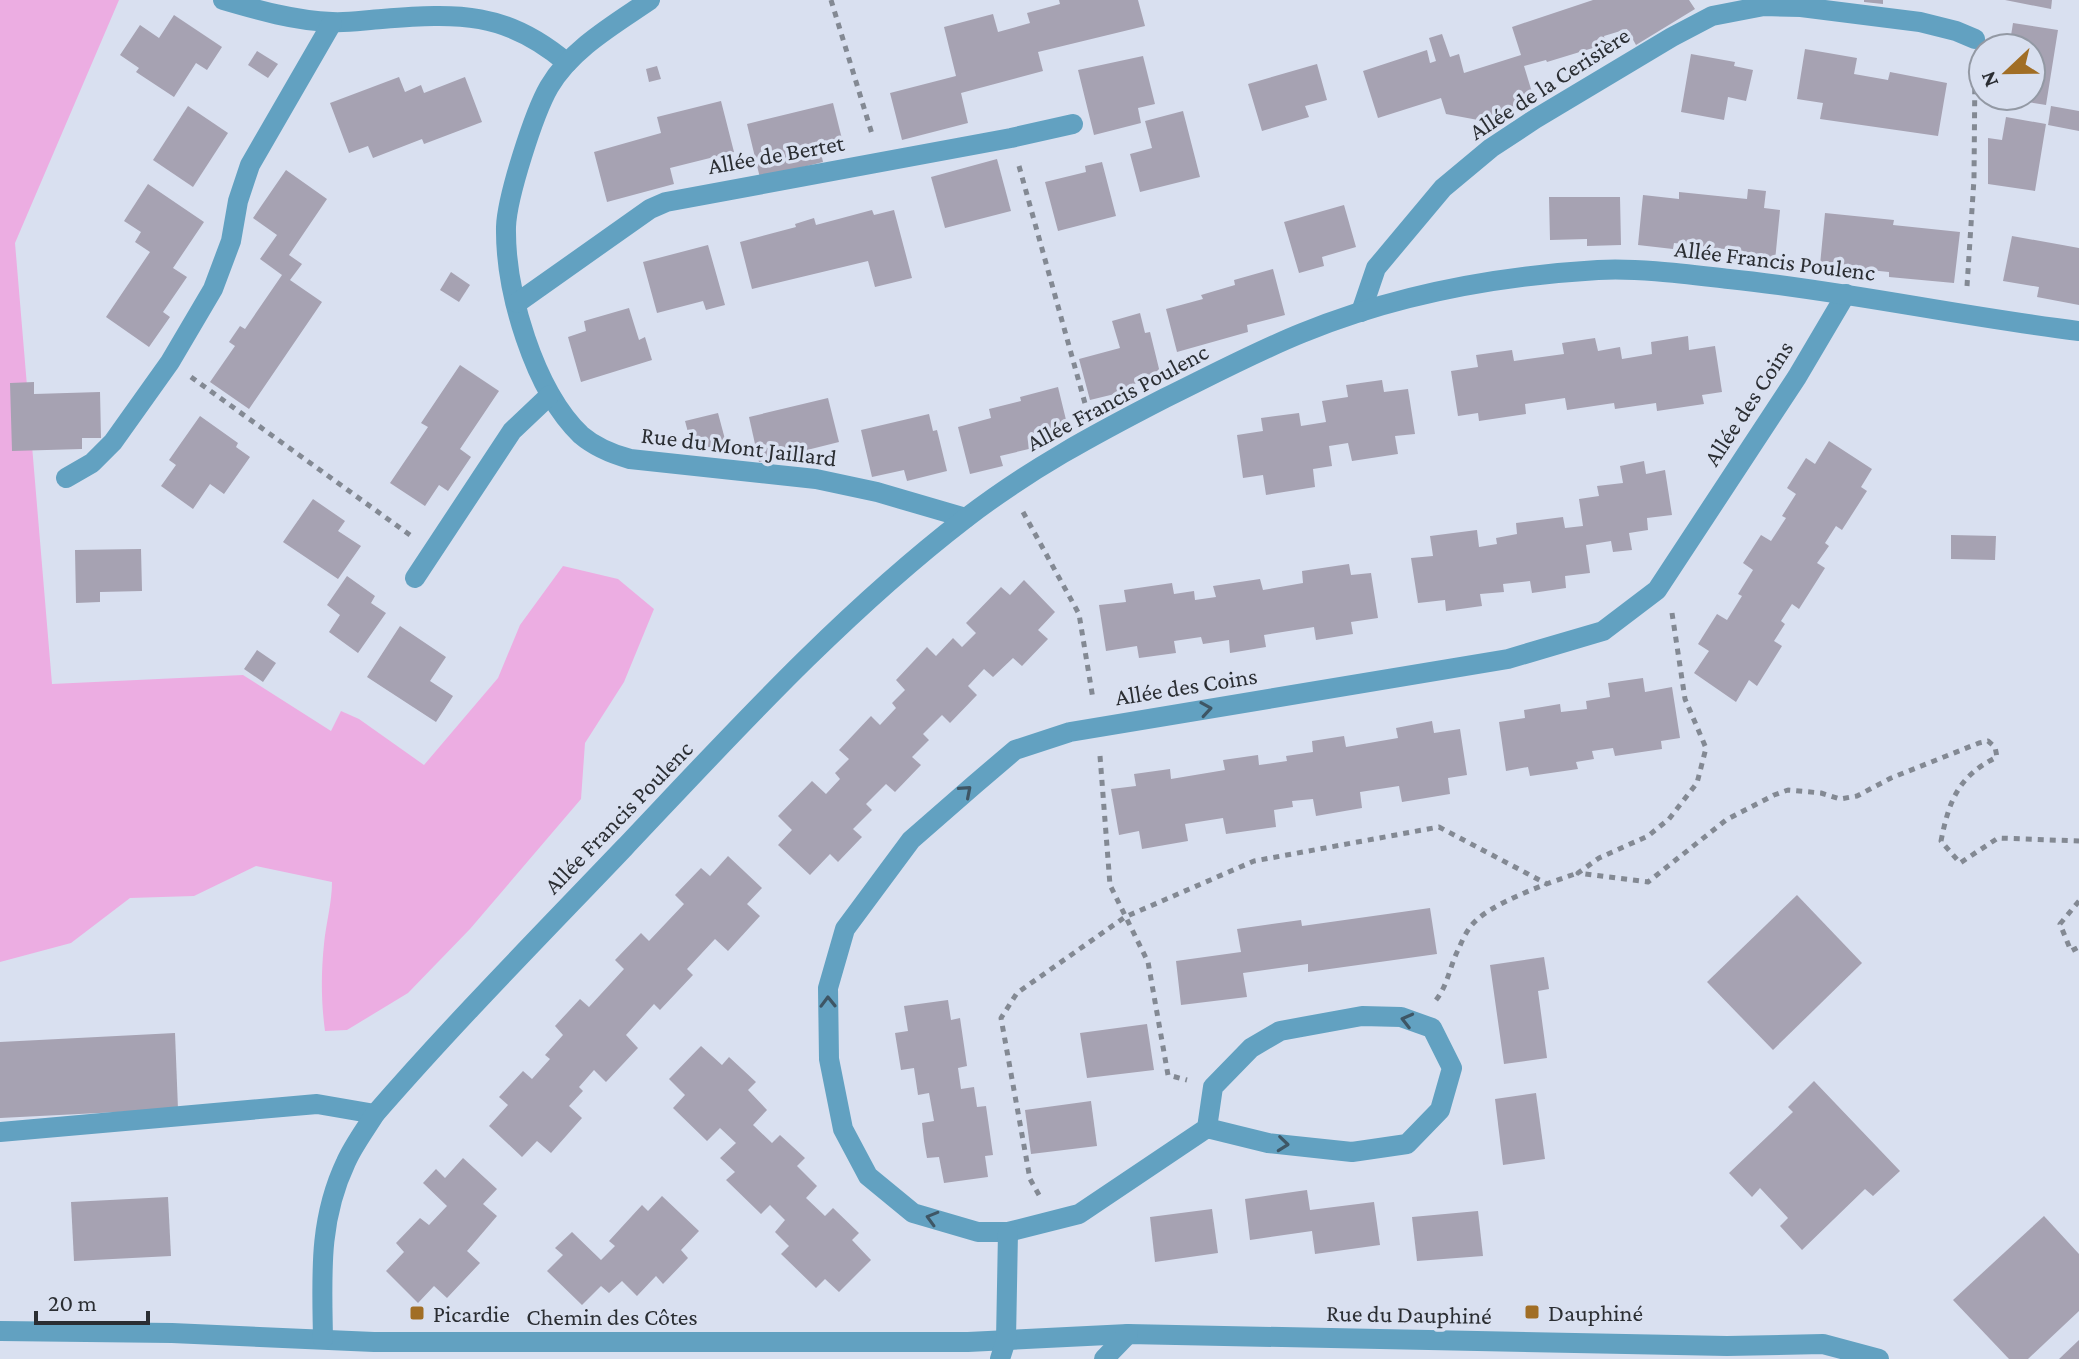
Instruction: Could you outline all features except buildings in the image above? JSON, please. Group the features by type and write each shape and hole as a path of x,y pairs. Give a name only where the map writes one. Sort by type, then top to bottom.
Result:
{"street":[{"path":"223,0 332,23 446,16 492,20 518,29 543,43 567,63"},
{"name":"Rue du Mont Jaillard","path":"650,0 595,38 567,63 549,86 515,185 506,225 510,265 530,347 550,395 583,436 608,452 630,459 816,479 877,492 966,518"},
{"name":"Allée de la Cerisière","path":"1361,312 1376,268 1443,188 1491,148 1535,119 1712,16 1764,6 1801,7 1920,22 1967,36"},
{"path":"66,478 92,463 113,442 170,362 213,289 231,241 238,201 250,165 332,23"},
{"name":"Allée de Bertet","path":"517,303 650,209 666,202 1073,124"},
{"name":"Allée Francis Poulenc","path":"323,1339 322,1250 329,1209 346,1162 375,1114 769,697 843,624 966,518 1094,433 1288,339 1361,312 1437,291 1490,281 1601,270 1663,272 1846,294 2079,331"},
{"name":"Allée des Coins","path":"1207,1128 1079,1214 1008,1232 978,1232 913,1213 868,1176 843,1129 829,1059 828,988 845,929 911,840 1015,750 1070,732 1097,727 1508,659 1603,631 1657,590 1797,377 1846,294"},
{"path":"415,578 512,431 550,395"},
{"path":"1362,1016 1401,1017 1418,1023 1432,1028 1452,1068 1440,1110 1407,1144 1352,1152 1268,1143 1207,1128 1213,1087 1251,1048 1280,1031 1362,1016"},
{"path":"0,1132 317,1104 375,1114"},
{"path":"1008,1232 1011,1346 1034,1359"},
{"name":"Chemin des Côtes","path":"0,1331 172,1333 374,1342 902,1341 1011,1346 1128,1334"},
{"path":"1104,1359 1128,1334"},
{"name":"Rue du Dauphiné","path":"1128,1334 1727,1346 1823,1344 1879,1359"},
{"path":"902,1341 922,1359"}],"path":[{"path":"831,0 881,162"},
{"path":"1964,315 1971,249 1974,112"},
{"path":"1011,138 1094,433"},
{"path":"170,362 432,551"},
{"path":"1009,487 1079,614 1097,727 1110,885 1148,962 1168,1075 1213,1087"},
{"path":"1418,1023 1443,992 1458,949 1472,924 1494,909 1578,873 1599,858 1648,836 1669,819 1689,796 1703,766 1706,748 1685,699 1672,611 1657,590"},
{"path":"1578,873 1648,882 1726,820 1774,795 1788,790 1821,793 1840,799 1857,796 1891,778 1988,741 1995,747 1997,757 1976,768 1955,792 1946,816 1941,841 1960,863 1998,838 2079,841"},
{"path":"1053,1220 1030,1179 1001,1018 1017,993 1125,917 1254,861 1439,827 1547,884"},
{"path":"2079,901 2060,924 2071,951 2079,947"}],"shaded area":[{"path":"0,0 119,0 15,243 52,684 243,675 331,731 341,711 359,719 424,765 498,678 520,625 563,566 618,579 654,609 624,682 585,743 581,799 470,929 408,993 347,1030 325,1031 322,966 332,882 256,866 194,896 130,898 71,943 0,962"}],"place":[{"name":"Dauphiné","path":"1532,1312"},
{"name":"Picardie","path":"417,1313"}]}
